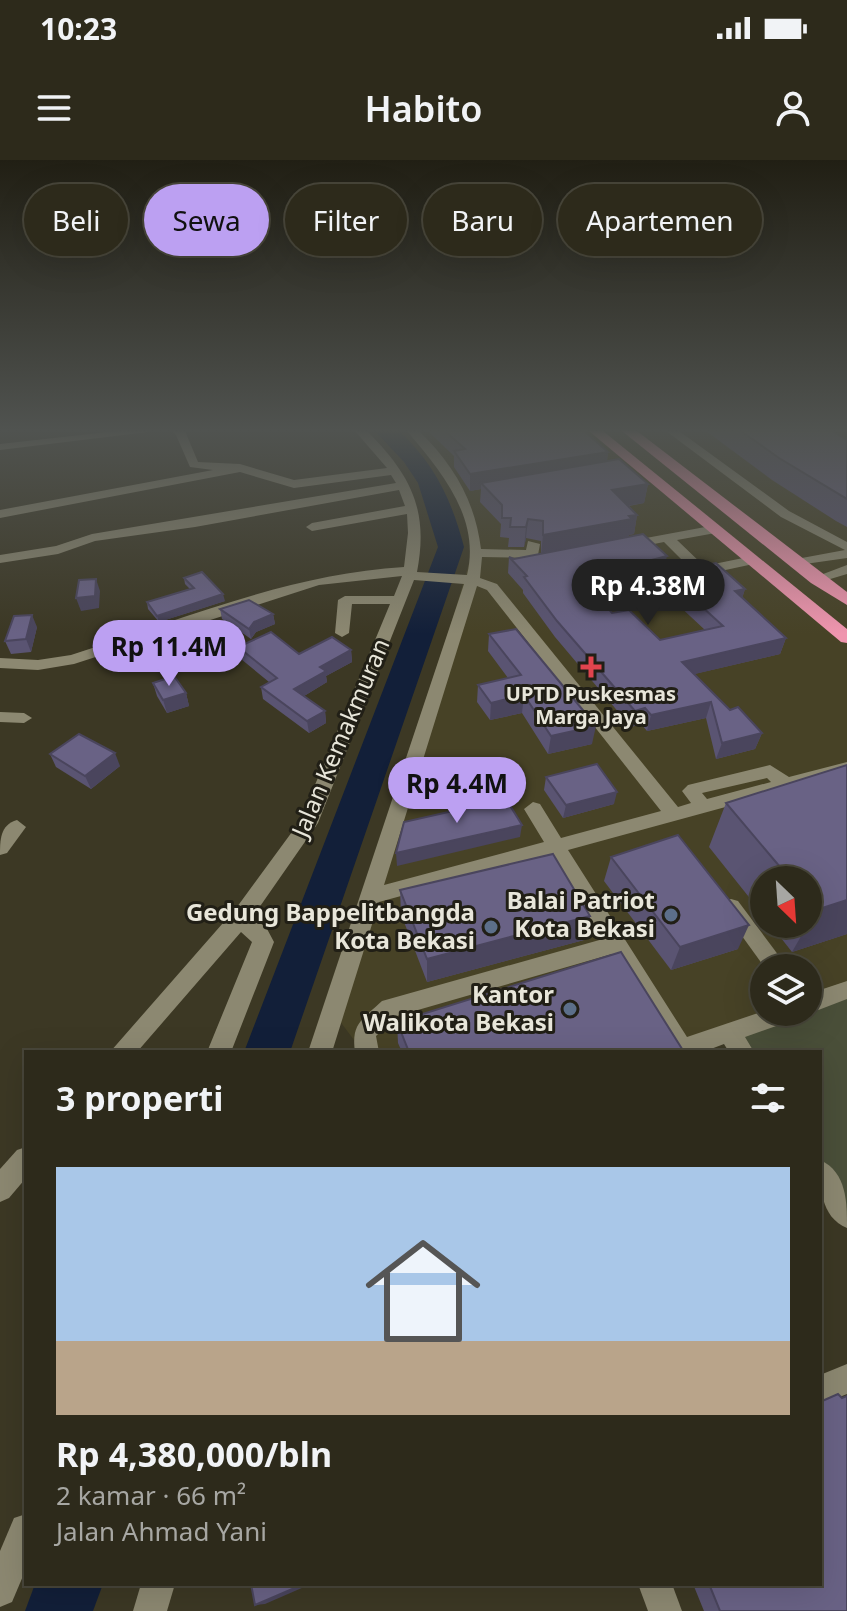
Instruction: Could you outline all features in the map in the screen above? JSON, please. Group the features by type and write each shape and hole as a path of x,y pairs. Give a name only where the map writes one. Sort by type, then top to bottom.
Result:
{"highway":[{"path":"674,499 716,529 847,638"},
{"path":"714,499 847,600"}],"street":[{"path":"0,514 80,499"},
{"path":"0,559 133,542 195,523 305,499"},
{"name":"Jalan Kemakmuran","path":"124,1050 239,920 286,861 309,823 399,600 413,574 417,539 414,509 409,499"},
{"path":"321,1050 469,580 475,553 472,499"},
{"path":"764,499 785,514 847,547"},
{"path":"312,527 414,509"},
{"path":"606,550 716,529"},
{"path":"667,538 702,572"},
{"path":"475,553 528,554 533,552 533,544"},
{"path":"796,563 847,554"},
{"path":"628,587 753,560"},
{"path":"512,568 543,562"},
{"path":"817,579 847,569"},
{"path":"0,663 55,663 317,581 359,574 413,574 469,580 492,587 674,815"},
{"path":"342,633 345,600 399,600"},
{"path":"0,717 24,718"},
{"path":"371,896 703,807 691,791 694,789 770,771 786,785 847,768"},
{"path":"533,809 682,1050"},
{"path":"0,848 17,827"},
{"path":"715,885 767,954"},
{"path":"220,1050 263,942 259,933 239,920"},
{"path":"367,1050 364,1033 390,1008 617,944"},
{"path":"822,999 847,990"},
{"path":"690,1050 736,1043 765,1026"},
{"path":"0,1189 24,1161"},
{"path":"822,1176 847,1215"},
{"path":"822,1389 847,1379"},
{"path":"0,1590 24,1535"},
{"path":"150,1611 157,1586"},
{"path":"656,1586 665,1611"}],"shaded area":[{"path":"458,499 847,499 847,990 822,999 822,954 750,954 750,1019 688,1050 362,1050 336,1016 476,539"}],"green space":[{"path":"847,990 847,1214 822,1176 822,1050 741,1050 730,1034 751,1026 822,1026 822,1004"}],"building":[{"path":"496,499 621,499 637,515 629,516 632,519 543,535 543,521 528,519 526,527 510,527 511,518 502,518 502,505"},
{"path":"643,534 667,556 590,576 596,583 587,584 612,613 629,610 660,640 723,626 665,573 716,563 745,589 735,591 786,638 682,662 730,710 738,707 762,733 722,743 711,702 651,715 645,708 635,711 557,621 524,577 527,576 509,557 514,559"},
{"path":"202,572 223,594 157,616 147,602 194,588 184,578"},
{"path":"96,579 95,596 76,598 79,580"},
{"path":"249,600 273,614 254,622 249,629 220,609"},
{"path":"32,615 26,639 5,641 14,616"},
{"path":"516,629 596,726 551,736 524,695 491,703 478,685 521,675 489,634"},
{"path":"271,632 299,654 332,637 351,650 320,667 326,671 294,689 325,711 307,721 261,687 277,678 238,647"},
{"path":"174,676 186,693 163,700 153,683"},
{"path":"79,734 115,753 85,776 50,754"},
{"path":"597,764 617,792 566,805 546,777"},
{"path":"847,765 847,900 822,908 822,866 779,866 726,803"},
{"path":"506,799 522,825 396,853 404,822"},
{"path":"678,835 749,925 680,947 611,857"},
{"name":"Gedung Bappelitbangda Kota Bekasi","path":"553,854 590,916 427,959 400,890"},
{"name":"Kantor Walikota Bekasi","path":"621,952 683,1050 408,1050 397,1022"},
{"path":"838,1394 842,1398 847,1396 847,1611 720,1611 710,1586 822,1586 822,1401"},
{"path":"251,1586 299,1586 255,1605"}],"waterway":[{"path":"268,1050 451,547 437,499"},
{"path":"59,1611 68,1586"}],"place":[{"name":"UPTD Puskesmas Marga Jaya","path":"591,667"},
{"name":"Balai Patriot Kota Bekasi","path":"671,915"},
{"name":"Gedung Bappelitbangda Kota Bekasi","path":"491,927"},
{"name":"Kantor Walikota Bekasi","path":"570,1009"}]}
